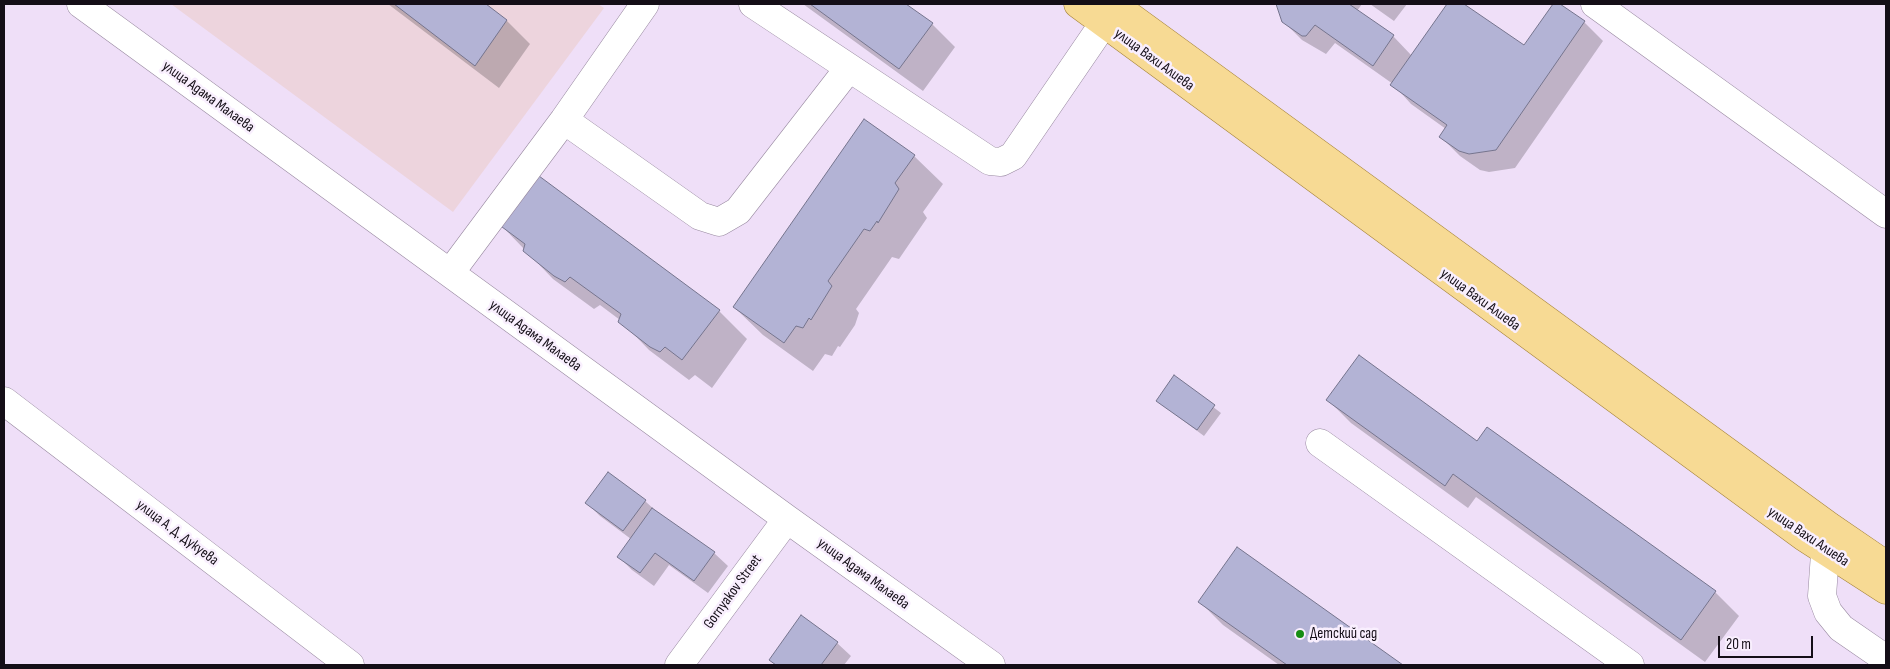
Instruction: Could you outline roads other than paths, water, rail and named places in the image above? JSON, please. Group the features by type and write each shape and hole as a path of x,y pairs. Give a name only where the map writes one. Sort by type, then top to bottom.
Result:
{"main road":[{"name":"улица Вахи Алиева","path":"1078,4 1108,13 1886,565"},
{"name":"улица Вахи Алиева","path":"1108,13 1796,531 1886,590"}],"street":[{"name":"улица Адама Малаева","path":"81,4 787,519 991,665"},
{"path":"450,273 564,120 645,4"},
{"path":"752,4 990,160 1001,162 1013,156 1108,13"},
{"path":"1595,4 1886,214"},
{"path":"564,120 700,216 719,222 738,211 849,68"},
{"name":"улица А. Д. Дукуева","path":"4,401 350,665"},
{"path":"1320,443 1630,665"},
{"name":"Gornyakov Street","path":"679,665 787,519"},
{"path":"1825,554 1822,596 1828,612 1841,628 1886,659"}],"place":[{"name":"Детский сад","path":"1300,634"}]}
